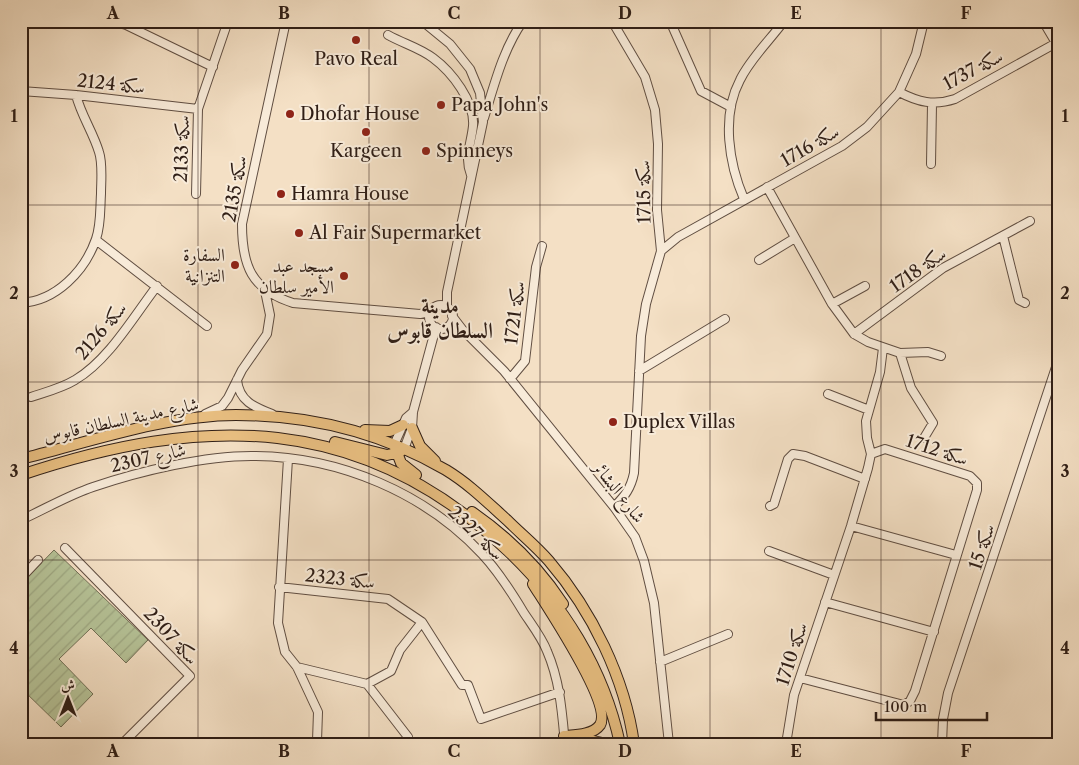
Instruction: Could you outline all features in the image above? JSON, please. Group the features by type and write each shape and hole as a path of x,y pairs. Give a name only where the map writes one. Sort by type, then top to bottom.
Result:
{"main road":[{"name":"شارع مدينة السلطان قابوس","path":"21,459 193,418 234,415 274,416 345,428 445,470 481,496 530,541 567,583 591,620 609,660 629,718 634,744"},
{"path":"345,428 390,431 407,427 420,446 445,470"},
{"path":"210,435 241,430 287,434 340,443 387,455 398,450 406,469 484,520 522,553 546,579 578,625 598,667 601,681"},
{"name":"شارع مدينة السلطان قابوس","path":"21,474 76,456 155,441 210,435 245,436 308,443 339,450 384,465 415,481 457,508 517,560 552,599 577,634 601,681 620,744"},
{"path":"517,560 575,652 587,674 602,714 601,724 596,729 564,740"},
{"path":"629,718 641,744"},
{"path":"578,744 594,741 607,744"}],"street":[{"path":"112,21 126,25 213,67"},
{"name":"سكة 2133","path":"196,194 198,109 228,21"},
{"name":"سكة 2135","path":"265,291 249,268 244,255 242,248 242,224 286,21"},
{"path":"422,21 450,44 470,69 480,93 483,122"},
{"path":"265,291 274,297 293,303 430,315 443,306 470,172 483,122 496,81 516,30 523,21"},
{"name":"سكة 1715","path":"612,21 645,77 655,110 658,144 657,210 661,251 646,304 639,371 634,473 631,486 626,495 614,507"},
{"path":"670,21 701,91 731,107"},
{"path":"744,199 735,178 730,150 731,107 740,78 784,21"},
{"name":"سكة 1716","path":"661,251 678,238 744,199 842,146 868,127 899,92 916,54 924,21"},
{"path":"1043,21 1057,42"},
{"path":"388,35 434,58 444,68 469,103 473,124 466,162 470,172"},
{"name":"سكة 1737","path":"899,92 913,100 932,104 955,99 1057,42"},
{"path":"476,83 490,85 496,81"},
{"name":"سكة 2124","path":"21,91 76,95 198,109"},
{"path":"21,303 30,302 54,292 72,279 96,240 100,214 100,153 84,120 76,95"},
{"path":"931,164 932,104"},
{"path":"767,188 832,304 854,334 868,342 900,353 928,352 941,356"},
{"name":"سكة 1718","path":"854,334 943,268 1030,221"},
{"path":"1003,236 1018,300 1025,302"},
{"path":"759,260 795,238"},
{"path":"96,240 207,326"},
{"name":"سكة 1721","path":"510,379 525,361 536,267 542,246"},
{"name":"سكة 2126","path":"32,397 74,381 91,369 105,355 157,286"},
{"path":"832,304 865,286"},
{"path":"193,418 222,406 242,370 267,334 270,325 265,291"},
{"path":"443,306 452,316 450,323 446,327"},
{"path":"398,450 413,412 436,327 430,315"},
{"name":"شارع البشائر","path":"452,316 510,379 614,507 635,537 644,561 654,603 669,744"},
{"path":"639,371 725,319"},
{"path":"436,327 462,329"},
{"name":"سكة 1710","path":"786,744 794,695 865,480 871,454 866,430 869,410 880,372 883,348"},
{"path":"900,353 911,388 933,423 924,438"},
{"name":"سكة 15","path":"942,744 943,719 948,693 1058,361"},
{"path":"237,380 242,397 251,406 274,416"},
{"path":"828,394 869,410"},
{"name":"سكة 1712","path":"800,678 904,705 910,701 915,692 977,490 977,483 970,476 885,449 871,454"},
{"path":"770,506 774,504 788,459 793,454 805,456 865,480"},
{"name":"2307 شارع","path":"21,520 92,487 151,470 248,456 288,459"},
{"name":"سكة 2323","path":"288,459 278,623 285,652 297,667 318,712 317,743"},
{"name":"سكة 2327","path":"288,459 346,469 400,491 444,520 483,555 517,601 547,650 560,692 564,740"},
{"path":"851,526 956,555"},
{"name":"سكة 2307","path":"64,548 190,676 122,744"},
{"path":"769,551 834,575"},
{"path":"21,578 38,560"},
{"name":"سكة 2323","path":"279,587 388,599 422,622 462,685 468,686 482,719 560,692"},
{"path":"825,602 934,632"},
{"path":"367,684 392,671 400,650 422,622"},
{"path":"660,662 728,634"},
{"path":"297,667 367,684 408,737"},
{"path":"21,739 25,744"}],"green space":[{"path":"54,550 148,640 126,663 91,628 59,659 93,694 61,727 21,688 21,584"}],"place":[{"name":"Pavo Real","path":"356,40"},
{"name":"Papa John's","path":"441,105"},
{"name":"Dhofar House","path":"290,114"},
{"name":"Kargeen","path":"366,132"},
{"name":"Spinneys","path":"426,151"},
{"name":"Hamra House","path":"281,194"},
{"name":"Al Fair Supermarket","path":"299,233"},
{"name":"السفارة التنزانية","path":"235,265"},
{"name":"مسجد عبد الأمير سلطان","path":"344,276"},
{"name":"Duplex Villas","path":"613,422"}],"district":[{"name":"مدينة السلطان قابوس","path":"440,318"}]}
